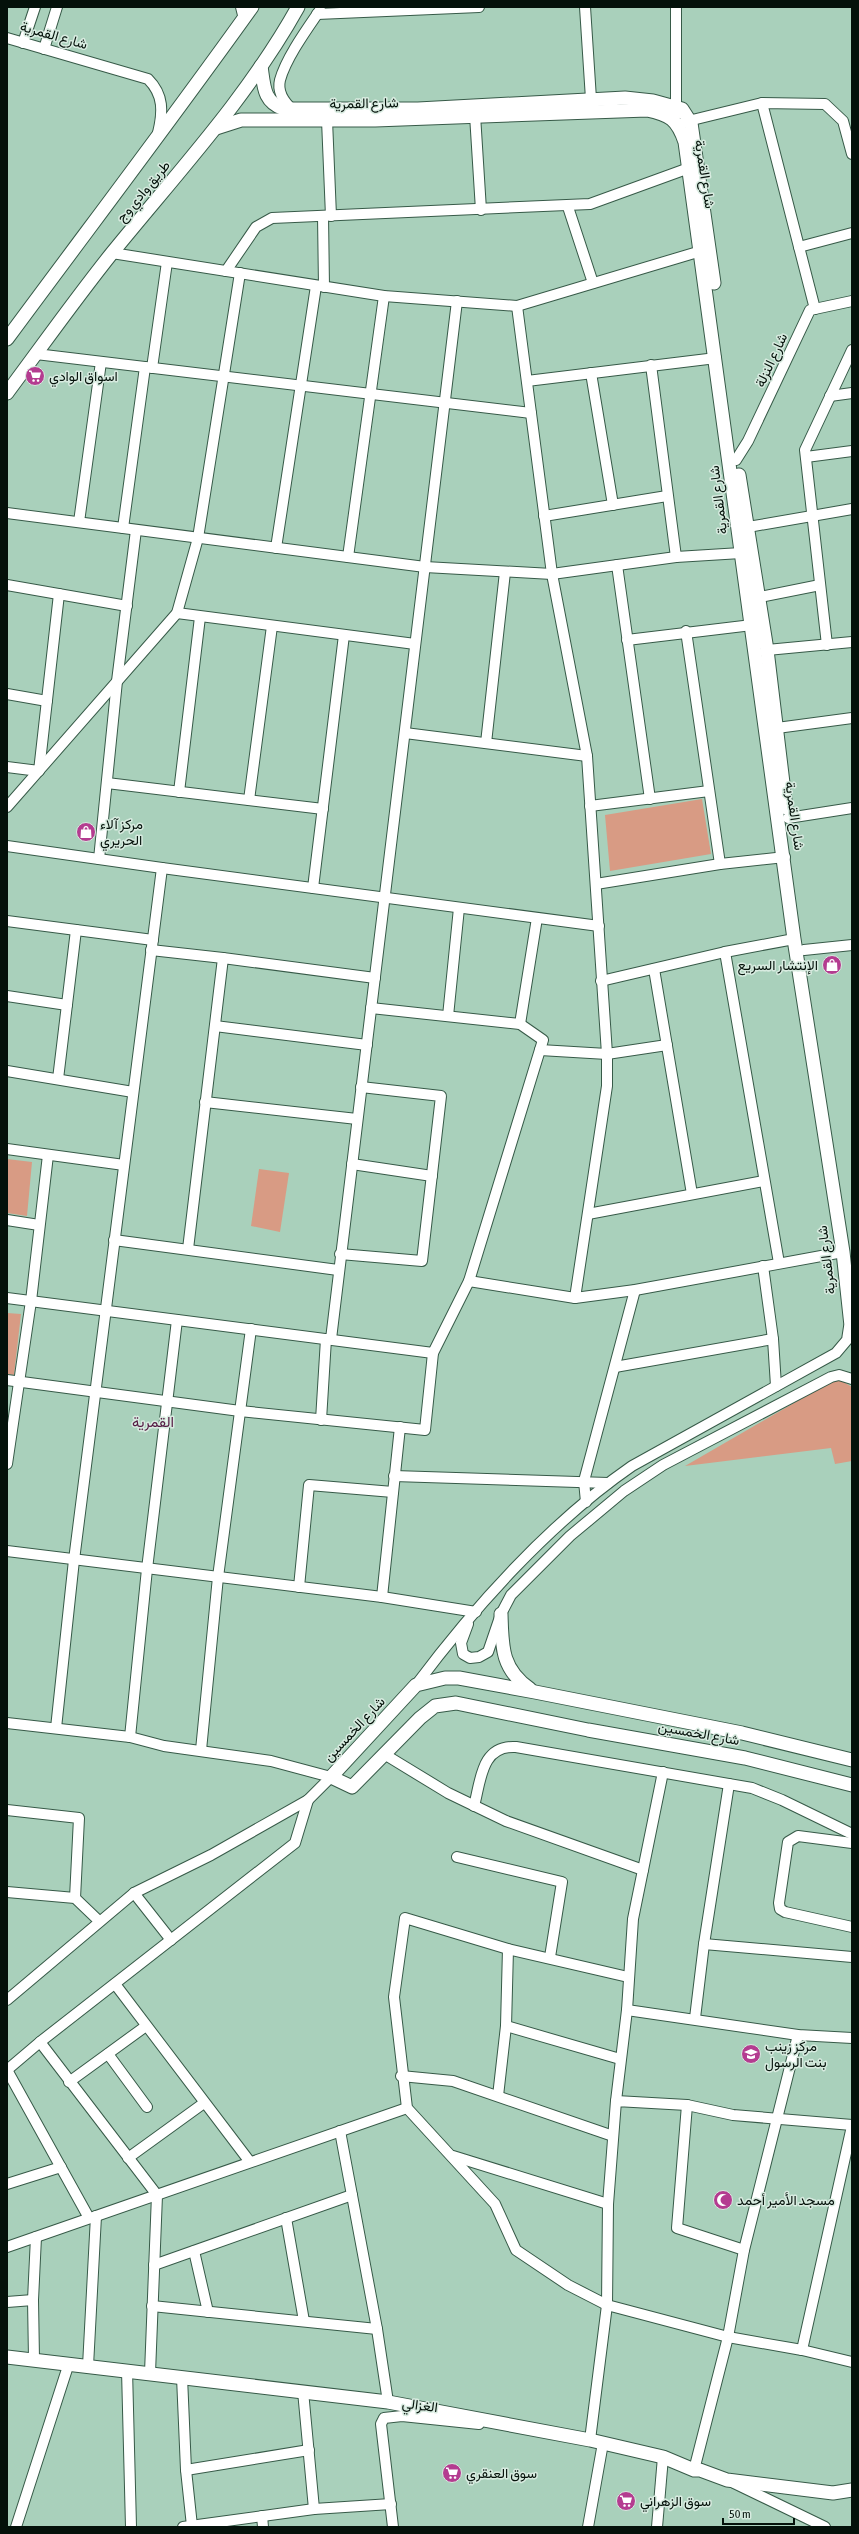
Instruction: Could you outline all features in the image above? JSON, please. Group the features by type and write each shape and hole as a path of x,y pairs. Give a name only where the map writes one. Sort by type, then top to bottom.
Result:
{"street":[{"path":"23,43 35,7"},
{"path":"44,49 57,7"},
{"name":"طريق وادي وج","path":"7,339 190,94 242,13 252,7"},
{"name":"طريق وادي وج","path":"7,393 112,253 216,128 278,44 298,7"},
{"path":"293,110 283,99 280,80 300,39 320,11 479,7"},
{"path":"585,7 591,99"},
{"path":"676,7 678,107"},
{"name":"شارع القمرية","path":"7,38 148,79 157,88 162,100 158,135"},
{"path":"261,66 266,96 278,107 293,110 418,109 625,98 653,101 678,107 687,113 681,121 711,252 721,358 736,460 760,597 804,950 848,1254 779,1263 635,1290 575,1298 469,1281"},
{"path":"681,121 762,103 825,104 843,121 852,154"},
{"path":"762,103 815,308 852,301"},
{"name":"شارع القمرية","path":"216,128 242,120 327,120 647,110 681,121 716,358 794,939 848,1254 851,1329"},
{"path":"475,115 481,210"},
{"path":"276,548 301,386 320,286 327,216 327,120"},
{"path":"226,271 256,228 263,222 272,218 568,207 590,204 689,168"},
{"path":"568,207 593,283"},
{"path":"799,247 852,233"},
{"path":"112,253 384,296 517,306 701,251"},
{"path":"123,528 148,368 167,262"},
{"path":"7,807 177,613 198,538 240,273"},
{"path":"348,558 384,296"},
{"path":"321,1420 328,1339 358,1119 457,301"},
{"path":"517,306 552,574 587,756 607,1054 607,1086 575,1298"},
{"name":"شارع النزلة","path":"736,460 748,441 810,310 815,308"},
{"path":"827,644 805,450 852,350"},
{"path":"36,354 531,413"},
{"path":"527,382 651,365 716,358"},
{"path":"79,522 101,362"},
{"path":"651,365 676,558"},
{"path":"591,373 613,505"},
{"path":"830,396 852,393"},
{"path":"806,457 852,451"},
{"path":"544,516 667,496"},
{"path":"748,527 812,514 852,509"},
{"path":"7,513 425,568 552,574 676,558 741,553"},
{"path":"99,859 117,681 136,530"},
{"path":"617,565 650,799"},
{"path":"486,743 505,572"},
{"path":"760,597 820,585"},
{"path":"7,586 127,606"},
{"path":"38,771 59,594"},
{"path":"177,613 416,644"},
{"path":"179,792 200,616"},
{"path":"627,640 686,631 752,625"},
{"path":"249,800 272,626"},
{"path":"686,631 720,864"},
{"path":"313,888 344,635"},
{"path":"767,650 852,642"},
{"path":"7,694 47,701"},
{"path":"776,728 852,718"},
{"path":"405,732 587,756"},
{"path":"7,767 38,771"},
{"path":"107,783 323,810"},
{"path":"590,806 709,791"},
{"path":"788,818 852,808"},
{"path":"7,849 99,859 599,926"},
{"path":"596,884 720,864 784,857"},
{"path":"56,1728 74,1560 162,868"},
{"path":"448,1016 459,908"},
{"path":"520,1024 537,918"},
{"path":"7,921 153,940"},
{"path":"58,1079 76,930"},
{"path":"601,981 725,952 794,939"},
{"path":"804,950 852,946"},
{"path":"151,950 375,978"},
{"path":"725,952 779,1263"},
{"path":"188,1249 223,958"},
{"path":"654,969 692,1194"},
{"path":"7,996 67,1005"},
{"path":"7,1380 240,1411 425,1430 433,1353 469,1281 543,1040 520,1024 371,1008"},
{"path":"215,1026 366,1044"},
{"path":"540,1050 607,1054 667,1045"},
{"path":"7,1071 133,1092"},
{"path":"340,1254 422,1261 441,1096 361,1087"},
{"path":"205,1102 358,1119"},
{"path":"7,1149 124,1165"},
{"path":"7,1464 31,1301 48,1155"},
{"path":"352,1164 432,1176"},
{"path":"588,1214 764,1181"},
{"path":"7,1220 39,1225"},
{"path":"114,1240 338,1270"},
{"path":"763,1266 773,1339 776,1386"},
{"path":"586,1502 584,1481 635,1290"},
{"path":"7,1298 433,1353"},
{"path":"130,1737 147,1569 177,1320"},
{"path":"201,1750 218,1577 251,1329"},
{"path":"416,1685 446,1645 530,1554 608,1483 632,1466 836,1353 847,1340 851,1329"},
{"path":"615,1367 773,1339"},
{"path":"476,1612 465,1628 461,1643 463,1654 470,1658 479,1657 488,1652 501,1614 511,1596 570,1536 624,1491 663,1465 831,1377 839,1376 852,1379"},
{"path":"382,1597 400,1427"},
{"path":"394,1476 584,1481 608,1483"},
{"path":"299,1587 309,1484 393,1492"},
{"path":"7,1551 382,1597 476,1612"},
{"path":"501,1614 503,1652 508,1666 517,1680 535,1692"},
{"name":"شارع الخمسين","path":"852,1760 742,1733 459,1678 438,1679 416,1685 331,1777 352,1787 384,1754 435,1706 456,1703 588,1730 745,1758 852,1785"},
{"path":"7,1723 130,1737 164,1746 201,1750 270,1761 331,1777"},
{"path":"474,1806 487,1758 495,1751 505,1746 530,1748 752,1788 782,1800 852,1834"},
{"path":"384,1754 448,1793 506,1821 643,1870"},
{"path":"588,2527 597,2442 607,2305 608,2204 613,2136 620,2059 627,2010 633,1919 663,1772"},
{"path":"7,2000 134,1893 211,1855 308,1800 331,1777"},
{"path":"695,2018 704,1944 729,1784"},
{"path":"88,2366 92,2217 61,2168 7,2070 40,2042 295,1842 308,1800"},
{"path":"7,1810 79,1818 75,1898"},
{"path":"852,1844 798,1836 792,1838 788,1842 779,1903 780,1909 785,1912 852,1927"},
{"path":"457,1857 562,1882 550,1957"},
{"path":"7,1892 75,1898 99,1921"},
{"path":"134,1893 171,1940"},
{"path":"628,1977 550,1957 508,1949 405,1918 394,1997 401,2076 407,2108 494,2204 516,2250 568,2285 607,2305 728,2337 802,2350 852,2362"},
{"path":"704,1944 852,1957"},
{"path":"498,2096 506,2026 508,1949"},
{"path":"115,1984 250,2162"},
{"path":"627,2010 695,2018 798,2034 852,2038"},
{"path":"69,2082 146,2026"},
{"path":"506,2026 620,2059"},
{"path":"694,2470 728,2337 744,2250 798,2034"},
{"path":"40,2042 69,2082 157,2195 150,2373"},
{"path":"108,2054 147,2107"},
{"path":"401,2076 453,2081 613,2136"},
{"path":"616,2101 687,2105 733,2115 852,2125 802,2350"},
{"path":"128,2158 204,2103"},
{"path":"687,2105 677,2228 744,2250"},
{"path":"7,2247 407,2108"},
{"path":"340,2131 378,2329 388,2402"},
{"path":"452,2156 608,2204"},
{"path":"7,2184 61,2168"},
{"path":"154,2265 352,2194"},
{"path":"286,2218 304,2322"},
{"path":"34,2359 33,2300 36,2237"},
{"path":"194,2251 208,2312"},
{"path":"7,2302 33,2300"},
{"path":"152,2306 378,2329"},
{"path":"7,2357 69,2363 388,2402 597,2442 663,2457 694,2470 700,2470 727,2480 825,2527"},
{"path":"16,2527 69,2363"},
{"path":"127,2370 131,2527"},
{"path":"182,2377 188,2526 314,2509 391,2504"},
{"path":"303,2391 314,2509"},
{"name":"الغزالي","path":"393,2527 381,2424 384,2418 402,2416 448,2422 515,2426"},
{"path":"186,2470 309,2450"},
{"path":"657,2527 663,2457"},
{"path":"727,2480 833,2493 851,2488"},
{"path":"262,2516 263,2527"},
{"path":"7,2525 12,2527"}],"shaded area":[{"path":"702,799 711,854 610,871 605,815"},
{"path":"7,1159 32,1162 27,1216 7,1213"},
{"path":"259,1169 289,1173 280,1232 251,1226"},
{"path":"7,1313 21,1314 14,1375 7,1374"},
{"path":"832,1381 842,1381 852,1387 852,1461 835,1464 831,1448 685,1466"}],"place":[{"name":"اسواق الوادي","path":"35,376"},
{"name":"مركز آلاء الحريري","path":"86,832"},
{"name":"الإنتشار السريع","path":"832,965"},
{"name":"مركز زينب بنت الرسول","path":"751,2054"},
{"name":"مسجد الأمير أحمد","path":"723,2200"},
{"name":"سوق العنقري","path":"452,2473"},
{"name":"سوق الزهراني","path":"626,2501"}],"district":[{"name":"القمرية","path":"153,1421"}]}
